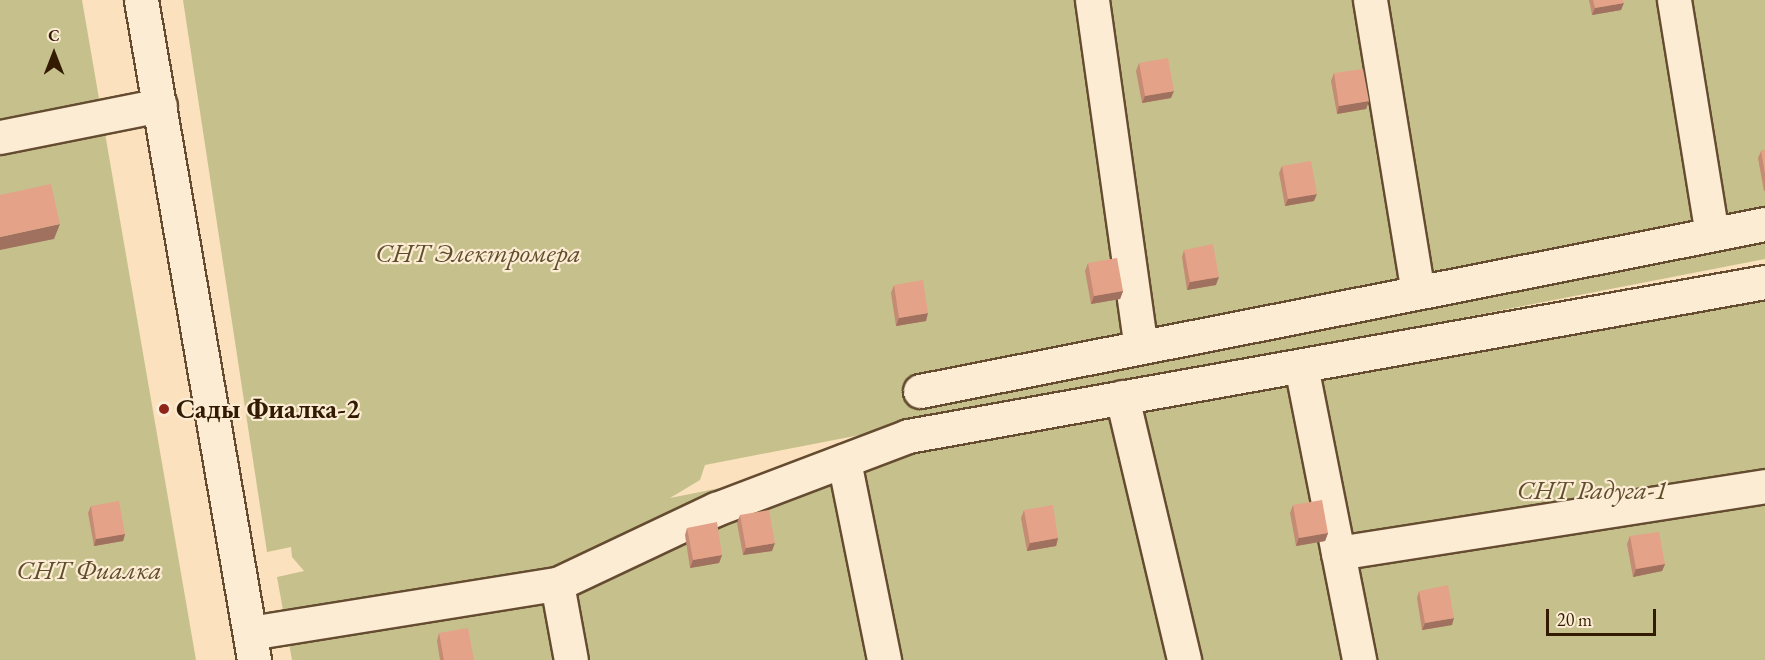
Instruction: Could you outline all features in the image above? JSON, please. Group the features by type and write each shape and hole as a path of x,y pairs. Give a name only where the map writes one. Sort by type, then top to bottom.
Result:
{"street":[{"path":"141,0 252,646 557,584 716,509 908,436 1765,282"},
{"path":"1092,0 1141,347"},
{"path":"1370,0 1418,292"},
{"path":"1674,0 1712,234"},
{"path":"0,137 160,105"},
{"path":"920,391 1765,224"},
{"path":"1301,366 1359,660"},
{"path":"1122,397 1184,660"},
{"path":"844,460 884,660"},
{"path":"1338,553 1765,486"},
{"path":"557,584 571,660"}],"green space":[{"name":"СНТ Фиалка","path":"0,0 82,0 196,660 0,660"},
{"name":"СНТ Электромера","path":"183,0 1765,0 1765,259 705,465 700,480 670,498 1765,281 1765,660 292,660 277,577 304,571 292,557 291,547 267,552"}],"building":[{"path":"1593,0 1623,0 1624,3 1595,8"},
{"path":"1168,58 1174,91 1145,96 1139,63"},
{"path":"1363,69 1369,101 1339,106 1334,73"},
{"path":"1765,150 1765,174 1761,151"},
{"path":"1311,161 1317,194 1288,199 1282,166"},
{"path":"51,184 60,224 0,237 0,195"},
{"path":"1213,244 1219,277 1190,282 1184,250"},
{"path":"1117,258 1123,291 1094,296 1088,263"},
{"path":"923,280 928,313 899,318 894,285"},
{"path":"1322,500 1328,533 1299,538 1293,505"},
{"path":"119,501 125,534 96,539 91,506"},
{"path":"1053,505 1058,538 1030,543 1024,510"},
{"path":"769,510 775,543 746,548 740,515"},
{"path":"717,522 722,555 693,560 687,528"},
{"path":"1659,532 1665,564 1636,569 1630,536"},
{"path":"1448,585 1454,618 1425,623 1419,591"},
{"path":"468,628 474,660 444,660 439,633"}],"place":[{"name":"Сады Фиалка-2","path":"164,409"}],"park label":[{"name":"СНТ Радуга-1","path":"1592,490"}]}
